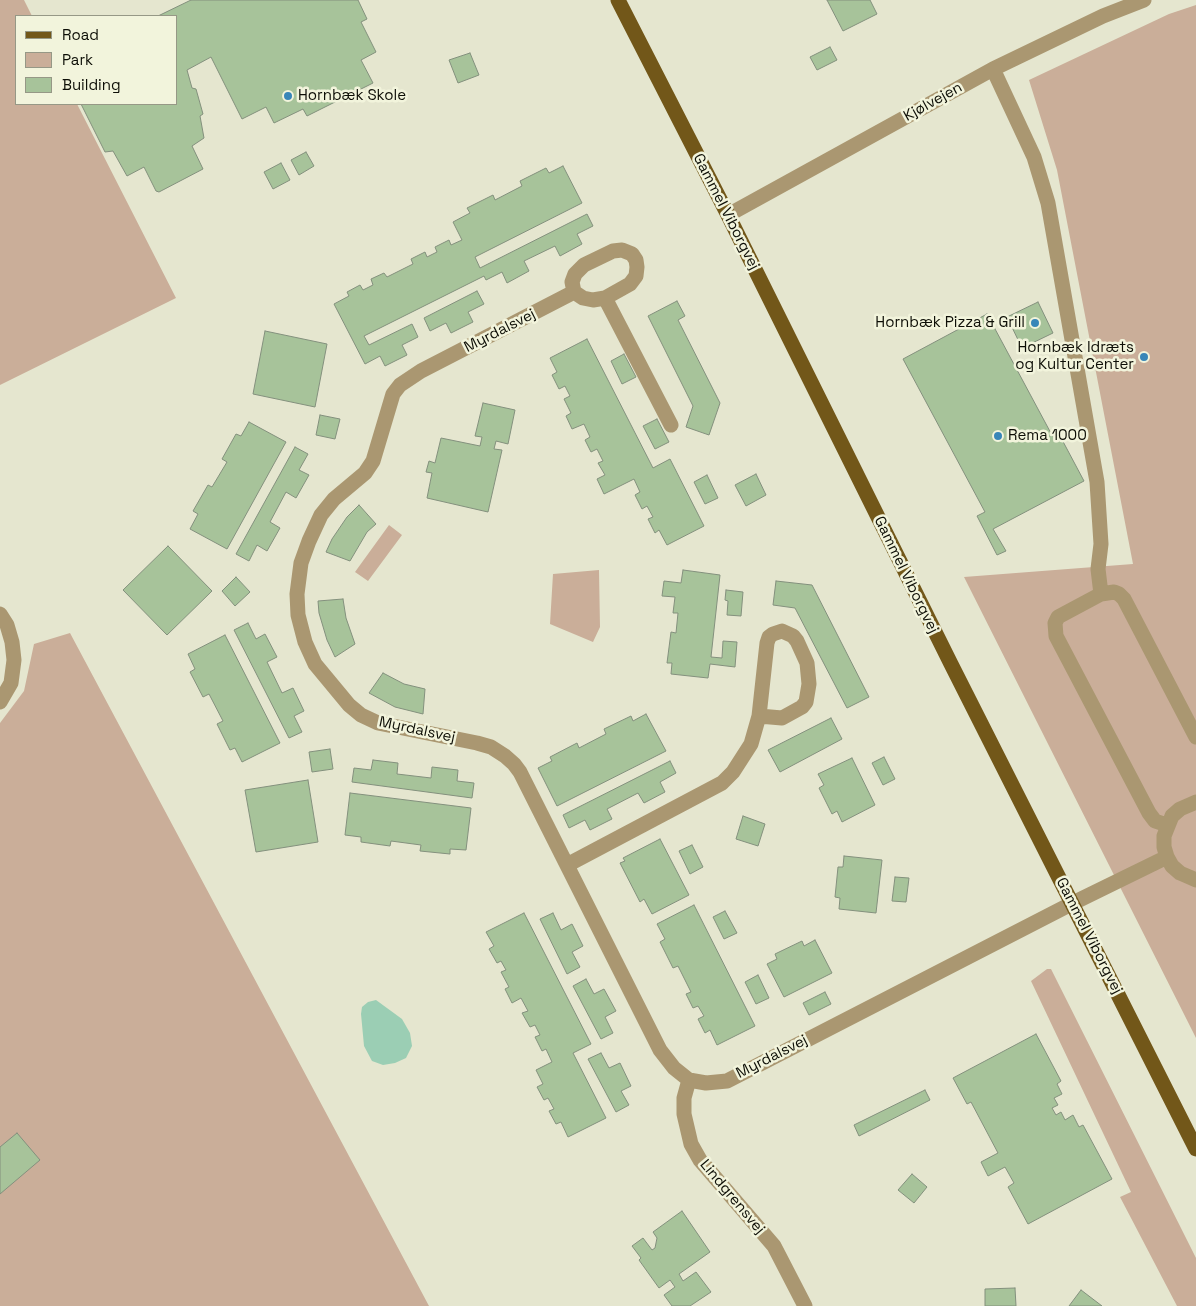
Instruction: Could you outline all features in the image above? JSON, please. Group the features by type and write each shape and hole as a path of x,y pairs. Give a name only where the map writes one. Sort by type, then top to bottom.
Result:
{"main road":[{"name":"Gammel Viborgvej","path":"618,0 728,215 951,664 1196,1149"}],"street":[{"name":"Kjølvejen","path":"728,215 992,69 1103,16 1144,0"},
{"path":"992,69 1034,157 1049,211 1097,482 1101,544 1098,569 1101,594"},
{"path":"622,250 632,254 636,260 636,276 630,284 605,298 593,300 583,298 574,292 572,282 575,274 584,265 613,251 622,250"},
{"name":"Myrdalsvej","path":"574,292 421,372 400,385 392,394 374,461 365,473 334,499 321,515 309,541 302,563 297,594 298,615 305,642 315,664 349,705 360,715 378,723 491,747 505,756 520,772 660,1050 674,1068 689,1080 706,1083 727,1081 1073,903 1167,857"},
{"path":"605,298 670,425"},
{"path":"1167,825 1155,821 1149,813 1056,636 1055,623 1058,617 1101,594 1114,592 1119,594 1124,599 1196,737"},
{"path":"0,614 7,625 12,642 14,660 10,683 0,702"},
{"path":"567,865 722,782 742,760 751,744 759,716 767,642 769,637 782,631 797,641 807,664 809,684 806,702 802,707 782,718 759,716"},
{"path":"1196,802 1180,809 1172,816 1167,825 1164,841 1167,857 1180,873 1189,879 1196,880"},
{"name":"Lindgrensvej","path":"689,1080 684,1098 684,1114 692,1144 700,1160 774,1246 806,1306"}],"green space":[{"path":"0,0 24,0 32,15 15,15 15,105 78,105 176,298 0,385"},
{"name":"Hornbæk Idræts og Kultur Center","path":"1196,5 1196,1038 964,577 1133,564 1057,170 1029,80 1169,14"},
{"path":"389,525 402,535 368,581 355,572"},
{"path":"599,570 600,627 593,642 550,624 553,574"},
{"path":"70,633 429,1306 0,1306 0,723 24,691 34,644"},
{"path":"1047,969 1051,969 1196,1258 1196,1306 1177,1306 1120,1197 1131,1192 1031,981"}],"shaded area":[{"path":"376,1000 402,1019 410,1033 412,1046 406,1058 395,1063 383,1065 372,1061 364,1046 362,1007 368,1002"}],"building":[{"name":"Hornbæk Skole","path":"191,0 358,0 367,19 361,22 376,52 361,60 373,83 307,116 303,109 274,123 266,107 242,119 211,57 187,70 192,88 196,89 203,114 200,116 204,138 192,146 203,169 159,192 156,191 144,167 127,176 113,151 105,152 82,105 178,105 178,15 160,15"},
{"path":"827,0 870,0 877,14 843,31"},
{"path":"830,47 837,60 817,70 810,57"},
{"path":"470,53 479,75 458,83 449,60"},
{"path":"306,152 314,166 299,175 291,160"},
{"path":"281,163 290,180 273,189 264,172"},
{"path":"563,166 582,203 475,257 480,268 587,214 593,226 577,234 582,244 560,256 555,246 524,261 529,271 507,283 502,272 486,280 484,276 364,336 369,345 412,324 418,337 402,345 407,355 385,366 380,356 365,364 334,304 349,296 347,292 360,285 363,290 373,285 371,279 384,273 387,277 413,264 411,259 425,252 427,257 437,252 435,247 449,240 451,245 462,240 453,222 470,213 467,208 493,195 495,200 522,186 520,181 546,168 549,173"},
{"path":"477,291 484,304 468,312 473,322 451,333 446,323 430,331 424,318"},
{"path":"677,301 685,316 678,320 720,403 709,435 686,427 693,406 648,316"},
{"path":"1038,302 1053,333 1022,348 1007,317"},
{"name":"Rema 1000","path":"987,314 1053,437 1059,434 1084,481 993,529 1006,551 997,555 977,516 985,512 903,359"},
{"path":"265,331 327,344 315,407 253,394"},
{"path":"587,339 653,468 670,459 704,526 667,545 659,530 655,533 648,519 653,517 647,506 642,509 635,495 640,492 634,479 604,494 597,479 605,475 598,463 603,461 597,449 591,452 585,440 590,437 584,424 572,429 566,416 571,413 564,399 570,396 565,386 559,389 552,375 557,372 550,358"},
{"path":"624,354 636,377 622,384 611,361"},
{"path":"483,403 515,410 508,444 496,441 494,449 502,450 488,512 427,498 432,473 426,472 429,461 435,463 441,438 480,446 482,437 475,436"},
{"path":"320,415 340,419 335,439 316,435"},
{"path":"657,419 669,442 655,449 643,426"},
{"path":"249,422 286,442 227,549 190,529 198,514 193,511 208,485 212,487 227,462 222,459 236,434 241,436"},
{"path":"295,447 308,454 299,470 309,475 296,498 286,492 270,522 280,528 267,551 257,545 249,561 236,554"},
{"path":"756,474 766,495 746,506 735,485"},
{"path":"707,475 718,498 705,504 694,482"},
{"path":"359,505 376,524 367,532 350,561 326,552 332,539 347,517"},
{"path":"168,546 212,591 167,635 123,590"},
{"path":"683,570 720,575 711,657 722,658 723,641 737,642 735,667 710,664 708,678 671,674 672,663 667,663 671,632 676,633 678,613 673,613 675,597 662,596 664,581 681,583"},
{"path":"236,577 250,592 235,606 222,591"},
{"path":"776,581 812,585 869,697 847,708 795,608 773,605"},
{"path":"726,590 743,592 741,616 727,615 728,601 725,600"},
{"path":"343,599 346,618 355,644 335,657 327,640 319,613 318,601"},
{"path":"248,623 256,639 265,634 277,657 267,662 282,693 293,688 304,711 294,716 302,732 289,738 234,630"},
{"path":"225,635 280,743 242,762 235,748 230,750 217,724 223,721 209,694 203,697 190,672 195,669 188,654"},
{"path":"383,673 404,684 425,689 423,714 395,707 369,693"},
{"path":"646,714 666,751 557,806 538,768 552,761 550,757 577,743 579,748 606,734 604,729 631,716 633,721"},
{"path":"831,718 842,739 780,772 768,750"},
{"path":"330,749 333,769 312,772 309,752"},
{"path":"884,757 895,779 883,785 872,763"},
{"path":"852,758 875,805 842,822 837,811 832,814 819,788 824,785 818,774"},
{"path":"373,760 398,763 397,774 431,778 432,767 458,770 457,781 474,783 472,798 352,782 354,768 371,770"},
{"path":"670,761 676,773 660,782 665,792 644,803 638,793 607,809 612,819 590,830 585,820 569,828 563,815"},
{"path":"308,780 318,842 256,852 245,790"},
{"path":"350,793 471,808 466,850 450,849 450,854 420,851 421,845 391,841 390,846 361,842 361,837 345,835"},
{"path":"743,816 765,824 758,846 736,839"},
{"path":"660,839 689,895 652,914 644,899 640,902 620,863 625,861 623,858"},
{"path":"692,845 703,867 690,874 679,851"},
{"path":"844,856 882,860 876,913 839,909 840,898 835,897 838,867 843,867"},
{"path":"895,877 909,878 906,902 892,901"},
{"path":"694,905 755,1026 717,1045 710,1030 705,1033 698,1019 704,1016 698,1006 693,1008 686,994 691,992 678,966 673,968 660,942 665,939 657,924"},
{"path":"725,911 737,933 724,939 713,917"},
{"path":"524,913 591,1044 573,1053 606,1118 568,1137 561,1122 556,1124 549,1111 554,1109 548,1098 544,1100 537,1087 543,1084 536,1070 552,1062 546,1049 542,1051 535,1037 540,1035 535,1025 530,1027 522,1013 528,1011 521,998 512,1003 505,989 509,987 501,972 506,970 501,961 497,963 489,949 494,946 486,932"},
{"path":"553,913 561,930 572,924 583,946 572,952 580,967 567,974 540,919"},
{"path":"815,940 832,973 784,997 767,964 777,959 775,954 802,941 804,946"},
{"path":"758,975 769,998 756,1004 745,982"},
{"path":"586,979 594,994 604,989 616,1011 605,1017 613,1033 601,1039 573,986"},
{"path":"825,992 831,1004 809,1015 803,1003"},
{"path":"1036,1034 1061,1081 1057,1084 1062,1094 1054,1098 1058,1105 1052,1108 1056,1115 1061,1112 1065,1120 1073,1115 1079,1127 1083,1125 1112,1179 1028,1224 1008,1187 1014,1183 1005,1167 988,1176 981,1162 998,1153 971,1102 967,1104 953,1078"},
{"path":"601,1053 609,1068 620,1063 631,1086 621,1091 629,1105 616,1112 588,1059"},
{"path":"925,1090 930,1100 859,1136 854,1125"},
{"path":"17,1133 40,1160 0,1194 0,1147"},
{"path":"912,1174 927,1187 914,1203 898,1190"},
{"path":"682,1211 710,1252 679,1274 683,1281 696,1272 711,1292 690,1306 672,1306 664,1295 675,1287 670,1280 659,1288 639,1260 641,1258 632,1246 643,1238 652,1250 655,1248 657,1238 653,1232"},
{"path":"1015,1288 1016,1306 985,1306 985,1289"},
{"path":"1081,1290 1102,1306 1069,1306"}],"place":[{"name":"Hornbæk Skole","path":"288,96"},
{"name":"Hornbæk Pizza & Grill","path":"1035,323"},
{"name":"Hornbæk Idræts og Kultur Center","path":"1144,357"},
{"name":"Rema 1000","path":"998,436"}]}
